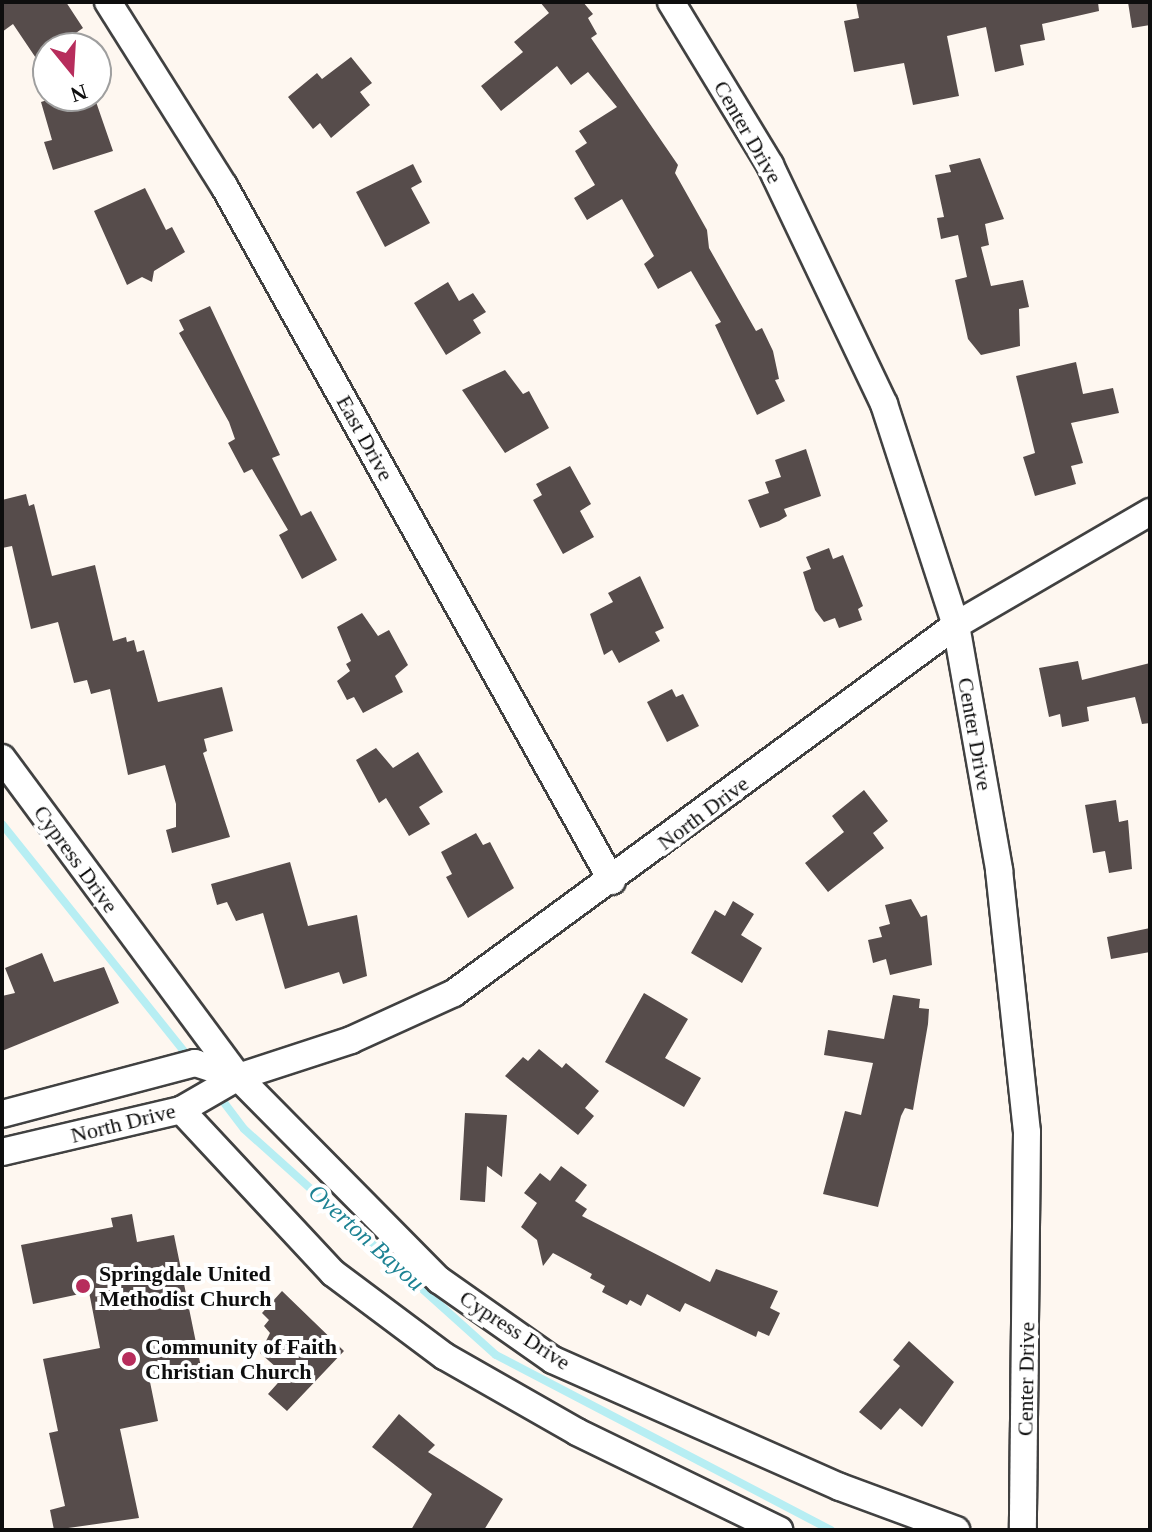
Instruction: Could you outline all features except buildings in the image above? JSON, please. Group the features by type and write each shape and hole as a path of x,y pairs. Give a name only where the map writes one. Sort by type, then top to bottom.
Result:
{"street":[{"name":"East Drive","path":"108,2 224,186 612,881"},
{"name":"Center Drive","path":"671,2 770,165 884,404 956,625 999,870 1027,1132 1023,1530"},
{"name":"North Drive","path":"2,1152 181,1110 220,1082 351,1040 454,993 612,881 956,625 1150,512"},
{"name":"Cypress Drive","path":"2,758 220,1082 439,1280 553,1360 840,1487 956,1530"},
{"name":"North Drive","path":"2,1114 181,1067 220,1082"},
{"path":"181,1110 333,1273 444,1356 577,1432 779,1530"}],"waterway":[{"name":"Overton Bayou","path":"2,824 190,1059"},
{"name":"Overton Bayou","path":"216,1092 244,1129 496,1355 831,1530"}],"place":[{"name":"Springdale United Methodist Church","path":"83,1286"},
{"name":"Community of Faith Christian Church","path":"129,1359"}]}
